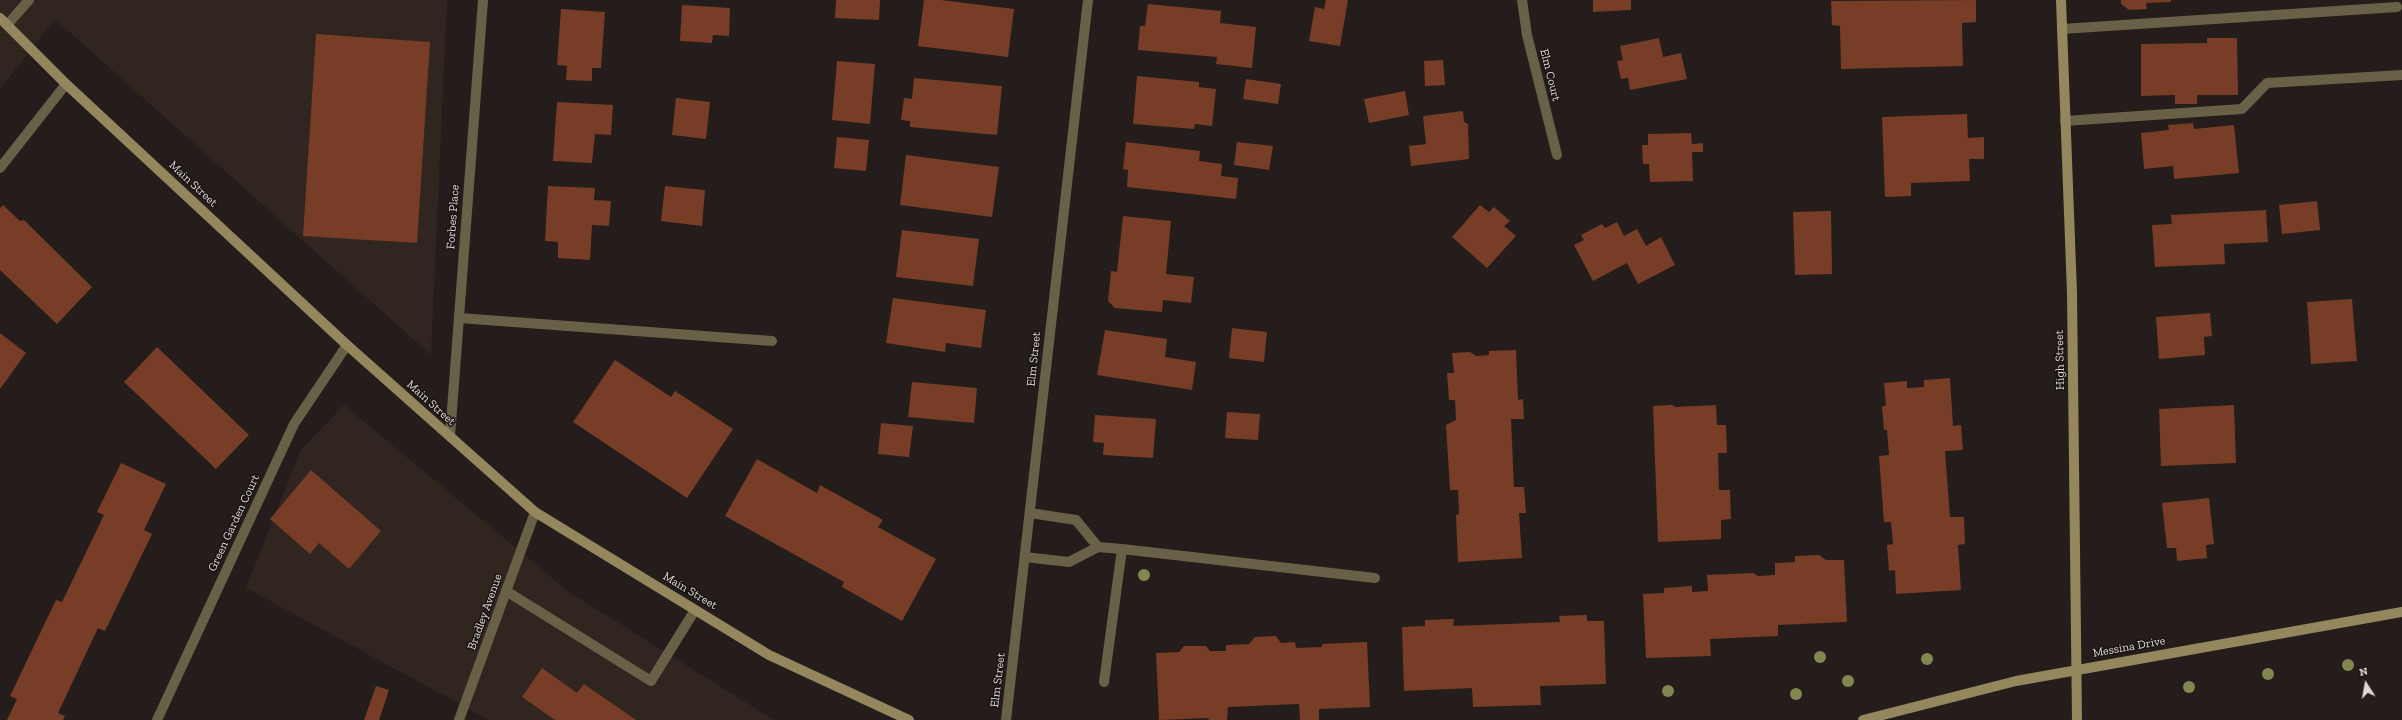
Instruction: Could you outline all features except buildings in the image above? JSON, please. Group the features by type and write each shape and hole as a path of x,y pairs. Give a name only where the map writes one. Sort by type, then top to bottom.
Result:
{"main road":[{"name":"High Street","path":"2061,0 2073,368 2076,578 2075,670 2077,720"},
{"name":"Main Street","path":"4,21 66,84 346,345 535,512 769,655 909,720"},
{"name":"Messina Drive","path":"1863,720 2016,681 2402,612"}],"street":[{"path":"4,21 29,0"},
{"name":"Forbes Place","path":"450,436 483,0"},
{"name":"Elm Street","path":"1006,720 1088,0"},
{"name":"Elm Court","path":"1522,0 1527,35 1557,155"},
{"path":"2062,29 2397,7"},
{"path":"2065,120 2242,109 2267,83 2402,76"},
{"path":"0,168 66,84"},
{"path":"459,318 772,341"},
{"name":"Green Garden Court","path":"158,720 294,424 346,345"},
{"name":"Bradley Avenue","path":"459,720 535,512"},
{"path":"1030,513 1076,520 1098,546"},
{"path":"1025,557 1069,562 1098,546 1376,578"},
{"path":"1104,682 1122,549"},
{"path":"506,591 651,681 695,610"}],"shaded area":[{"path":"0,0 447,0 431,355 55,19 0,89"},
{"path":"344,405 569,592 774,720 489,720 246,588 301,450"}]}
